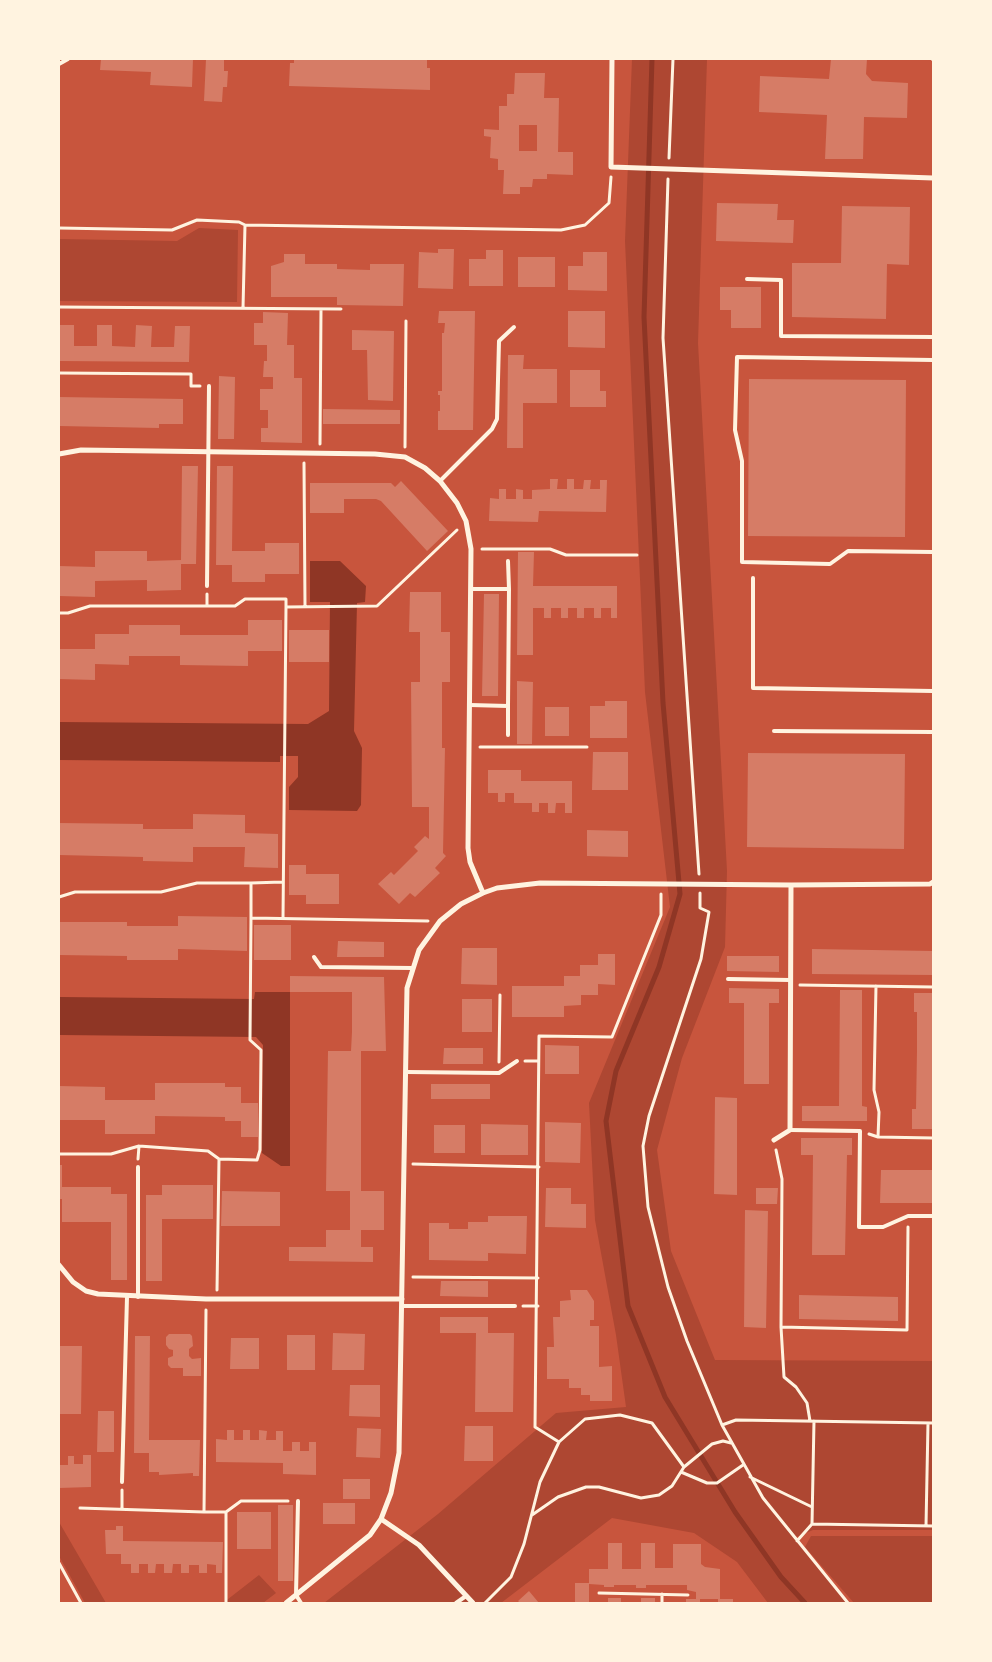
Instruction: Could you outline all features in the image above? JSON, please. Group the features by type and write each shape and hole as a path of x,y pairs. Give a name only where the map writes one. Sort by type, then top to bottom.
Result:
{"street":[{"path":"612,59 611,167 933,178"},
{"path":"59,454 81,450 304,455 375,454 405,458 425,468 440,481 457,503 466,521 471,548 469,855 483,893"},
{"path":"286,1603 370,1535 381,1519 391,1494 399,1453 407,988 419,950 440,921 461,904 483,893 497,888 540,883 700,886 930,884 933,882"},
{"path":"774,1140 790,1130 791,885"},
{"path":"59,1265 73,1282 86,1291 126,1297 402,1302"},
{"path":"381,1519 419,1545 473,1603"}],"lane":[{"path":"59,64 68,59"},
{"path":"747,279 781,280 781,336 933,337"},
{"path":"440,481 492,429 497,419 499,341 514,326"},
{"path":"933,360 737,357 736,430 742,461 742,562 830,564 848,552 933,552"},
{"path":"207,586 209,386"},
{"path":"508,561 508,735"},
{"path":"753,578 753,688 933,691"},
{"path":"471,589 509,589"},
{"path":"470,705 508,706"},
{"path":"774,731 933,732"},
{"path":"314,957 321,967 412,968"},
{"path":"728,979 790,983"},
{"path":"407,1072 499,1073 517,1061"},
{"path":"790,1130 860,1131 859,1227 883,1227 908,1216 933,1216"},
{"path":"138,1167 138,1297"},
{"path":"122,1482 126,1297"},
{"path":"402,1302 515,1306"},
{"path":"298,1500 296,1595 302,1603"},
{"path":"456,1603 466,1596"}],"path":[{"path":"674,59 664,338 700,908 709,912 704,945 678,1034 649,1116 643,1146 643,1166 648,1207 660,1259 687,1340 722,1425 763,1498 848,1603"},
{"path":"59,228 172,230 196,220 239,222 245,225 561,230 585,225 609,203 611,167"},
{"path":"242,308 245,225"},
{"path":"59,307 342,309"},
{"path":"320,454 321,308"},
{"path":"405,458 406,321"},
{"path":"59,373 191,374 191,386 209,386"},
{"path":"304,455 305,607"},
{"path":"286,607 377,606 466,521"},
{"path":"471,548 550,549 566,554 637,555"},
{"path":"59,613 68,613 90,606 235,606 245,599 286,599 283,918"},
{"path":"469,747 587,747"},
{"path":"59,897 75,892 161,892 197,882 282,882"},
{"path":"59,1154 111,1154 139,1146 208,1151 219,1159 257,1160 260,1150 261,1050 250,1040 251,882"},
{"path":"559,1442 535,1427 539,1036 612,1037 661,915 661,886"},
{"path":"251,918 440,921"},
{"path":"790,983 933,987"},
{"path":"876,986 874,1090 879,1112 878,1137"},
{"path":"499,1073 500,995"},
{"path":"860,1131 878,1137 933,1138"},
{"path":"774,1140 782,1179 784,1377 796,1387 807,1403 812,1421 812,1524 797,1541"},
{"path":"217,1299 219,1159"},
{"path":"405,1164 539,1167"},
{"path":"782,1327 907,1330 908,1216"},
{"path":"402,1277 538,1278"},
{"path":"204,1512 206,1299"},
{"path":"485,1603 511,1577 532,1516 540,1482 559,1442 585,1420 612,1416 639,1419 652,1423 684,1467"},
{"path":"722,1425 736,1420 933,1423"},
{"path":"926,1526 928,1423"},
{"path":"532,1516 558,1496 586,1487 599,1487 642,1498 658,1495 672,1486 684,1467 708,1447 723,1441 732,1444"},
{"path":"681,1472 707,1483 717,1483 743,1465"},
{"path":"750,1477 812,1507"},
{"path":"122,1482 122,1509"},
{"path":"80,1508 226,1512 241,1500 298,1500"},
{"path":"226,1512 226,1603"},
{"path":"812,1524 933,1526"},
{"path":"59,1563 80,1603"},
{"path":"599,1593 688,1595"},
{"path":"662,1594 662,1603"}],"shaded area":[{"path":"632,59 707,59 698,343 727,871 725,947 682,1058 657,1150 671,1251 715,1360 933,1361 933,1530 813,1530 794,1538 850,1603 768,1603 737,1562 694,1533 612,1518 501,1603 324,1603 438,1514 556,1413 626,1407 616,1335 595,1220 589,1103 670,907 645,692 625,241"},
{"path":"199,228 238,230 237,302 59,301 59,239 177,241"},
{"path":"310,561 340,561 366,586 365,602 357,603 354,731 362,748 361,805 357,811 289,810 289,787 298,777 298,756 280,756 280,762 59,760 59,722 308,724 329,711 330,602 310,602"},
{"path":"255,992 290,992 290,1166 281,1166 262,1153 263,1045 256,1037 60,1035 59,1047 60,997 254,999"},
{"path":"59,1522 106,1603 85,1603 59,1556"},
{"path":"811,1536 933,1536 933,1603 854,1603 805,1547"},
{"path":"259,1575 276,1593 263,1603 223,1603"}],"building":[{"path":"101,59 193,59 192,87 150,85 151,72 100,70"},
{"path":"206,59 224,59 224,71 228,71 227,87 223,87 222,102 204,101"},
{"path":"294,59 427,59 427,68 430,68 430,90 289,86 290,63 294,63"},
{"path":"831,59 867,59 866,74 872,81 908,83 907,118 864,117 863,159 825,159 827,115 759,112 760,76 829,79"},
{"path":"515,73 545,73 544,98 559,98 558,152 573,152 573,175 547,174 547,179 533,179 532,187 520,187 520,194 503,194 504,170 498,170 498,159 490,158 491,137 484,136 484,129 499,130 499,106 507,106 507,94 514,94","holes":["519,125 537,125 537,151 519,151"]},
{"path":"717,203 778,204 777,220 794,220 793,243 716,241"},
{"path":"842,206 910,207 909,265 887,264 886,319 792,317 792,263 841,263"},
{"path":"438,249 454,249 453,289 418,288 419,252 438,253"},
{"path":"486,250 503,250 503,286 469,286 469,259 486,259"},
{"path":"583,252 607,252 607,291 568,290 568,266 583,266"},
{"path":"284,254 305,254 305,264 337,264 337,269 370,270 370,264 404,264 403,306 337,305 337,297 271,297 271,266 284,262"},
{"path":"518,257 555,257 555,287 518,287"},
{"path":"720,287 761,287 761,328 731,328 731,310 720,310"},
{"path":"439,311 475,311 473,430 438,430 440,395 438,395 438,391 442,391 442,333 444,333 445,323 438,323"},
{"path":"568,311 605,311 605,348 568,347"},
{"path":"263,312 288,313 287,345 294,345 294,378 302,378 302,443 261,442 261,428 268,428 268,410 260,410 260,389 273,389 273,377 263,377 264,361 267,361 267,345 254,345 254,323 263,323"},
{"path":"59,325 74,325 74,346 97,346 97,325 112,325 112,346 135,347 136,325 152,326 151,347 174,347 175,326 190,326 189,362 59,361"},
{"path":"352,330 394,331 393,401 368,400 367,350 352,350"},
{"path":"508,355 524,355 523,369 557,369 557,403 523,403 523,448 507,448"},
{"path":"570,370 600,370 600,391 606,391 606,407 570,407"},
{"path":"219,376 235,377 234,439 218,439"},
{"path":"749,379 906,380 905,537 748,536"},
{"path":"59,397 183,399 183,424 159,424 159,428 59,426"},
{"path":"323,409 400,410 400,424 323,424"},
{"path":"182,466 198,466 196,564 181,564 181,590 147,591 147,580 95,581 95,597 59,596 59,566 95,567 95,551 147,551 147,561 181,560"},
{"path":"217,466 233,466 232,551 265,551 265,543 299,543 299,574 265,574 265,582 232,582 232,565 216,565"},
{"path":"550,479 558,479 557,489 567,489 567,479 574,479 574,489 583,489 584,480 591,480 590,489 600,489 600,480 607,480 606,512 539,511 538,522 489,521 490,498 499,499 499,489 506,489 506,499 516,499 516,489 523,490 523,499 532,499 532,490 550,489"},
{"path":"401,481 448,531 427,551 381,501 376,499 344,499 344,513 310,513 310,483 391,483 395,487"},
{"path":"518,552 534,552 533,586 617,586 617,618 611,618 611,608 601,608 601,618 594,618 594,608 584,608 584,618 577,618 577,608 568,608 568,618 561,618 561,608 551,608 551,618 544,618 544,608 533,608 533,655 517,655"},
{"path":"410,592 441,592 441,632 450,632 450,682 442,682 442,748 445,748 443,853 446,856 435,868 440,873 415,897 410,893 399,904 378,884 391,872 394,875 418,851 414,847 425,836 429,839 429,807 412,807 411,682 420,682 420,632 409,632"},
{"path":"484,594 499,594 498,696 482,696"},
{"path":"248,620 282,620 282,651 248,651 248,666 180,665 180,656 129,656 129,665 95,664 95,680 59,679 59,649 95,649 95,634 129,634 129,625 180,625 180,635 248,635"},
{"path":"289,630 329,630 329,662 289,662"},
{"path":"517,681 533,682 532,744 517,744"},
{"path":"605,701 627,701 627,738 590,738 590,706 605,706"},
{"path":"545,707 569,707 569,736 545,736"},
{"path":"593,752 628,752 628,790 592,790"},
{"path":"748,753 905,754 904,849 747,847"},
{"path":"488,770 521,770 521,781 572,781 572,813 565,813 565,803 556,803 555,813 548,813 548,803 539,803 539,812 532,812 532,803 514,803 514,793 505,793 505,802 498,802 498,793 488,793"},
{"path":"193,814 245,815 245,833 278,834 278,868 244,867 245,847 193,847 193,862 143,861 143,857 59,855 59,823 143,824 143,829 193,829"},
{"path":"587,830 628,831 628,857 587,856"},
{"path":"289,865 306,865 306,874 339,874 339,904 306,904 306,895 289,895"},
{"path":"178,916 247,917 247,951 178,949 178,960 127,960 127,956 59,955 59,922 127,922 127,926 178,926"},
{"path":"254,925 291,925 291,960 254,960"},
{"path":"338,941 384,942 384,957 337,957"},
{"path":"462,948 497,948 497,985 461,984"},
{"path":"812,949 933,951 933,975 812,974"},
{"path":"598,954 615,954 615,985 598,984 598,995 581,995 581,1005 564,1006 564,1017 512,1017 512,986 564,986 564,976 580,976 580,965 598,965"},
{"path":"727,956 779,956 779,972 727,971"},
{"path":"290,976 384,977 386,1051 361,1051 361,1191 384,1191 384,1230 361,1230 361,1247 373,1247 373,1262 289,1261 289,1247 326,1247 326,1230 350,1230 350,1191 326,1191 328,1051 351,1051 352,1032 352,992 290,992"},
{"path":"729,988 779,989 779,1003 769,1003 769,1084 744,1084 744,1003 729,1003"},
{"path":"840,990 862,990 862,1106 867,1107 867,1121 802,1121 802,1106 839,1106"},
{"path":"914,993 933,993 933,1129 912,1129 912,1109 916,1109 917,1051 917,1012 914,1012"},
{"path":"462,999 492,999 492,1032 462,1032"},
{"path":"545,1045 579,1046 579,1074 545,1074"},
{"path":"444,1048 483,1048 483,1064 443,1064"},
{"path":"155,1083 225,1083 225,1087 241,1087 241,1103 258,1103 258,1137 241,1137 241,1121 225,1121 225,1117 155,1116 155,1134 105,1134 105,1120 59,1120 59,1086 105,1087 105,1100 155,1100"},
{"path":"431,1084 490,1084 490,1099 431,1099"},
{"path":"715,1097 737,1098 737,1195 714,1194"},
{"path":"545,1122 581,1123 580,1163 545,1162"},
{"path":"481,1124 528,1125 528,1155 481,1155"},
{"path":"434,1125 465,1125 465,1153 434,1153"},
{"path":"801,1138 852,1138 852,1155 847,1155 845,1255 812,1255 813,1155 801,1155"},
{"path":"59,1165 62,1165 62,1187 111,1187 111,1194 127,1194 127,1280 111,1280 111,1222 62,1222 62,1199 59,1199"},
{"path":"881,1170 933,1170 933,1203 880,1203"},
{"path":"162,1185 213,1185 213,1219 162,1219 162,1281 146,1281 146,1195 162,1195"},
{"path":"546,1188 571,1188 571,1204 586,1204 586,1228 545,1227"},
{"path":"756,1188 778,1188 777,1204 756,1204"},
{"path":"222,1191 280,1192 280,1226 221,1226"},
{"path":"745,1210 768,1211 766,1328 744,1327"},
{"path":"488,1216 527,1216 526,1254 488,1253 488,1261 429,1260 429,1223 449,1223 449,1229 468,1229 468,1222 488,1222"},
{"path":"441,1281 488,1281 488,1297 440,1296"},
{"path":"570,1290 587,1290 594,1301 594,1320 590,1320 590,1326 599,1326 599,1367 612,1366 612,1401 590,1401 590,1395 581,1395 581,1388 569,1388 569,1379 547,1379 547,1347 554,1347 553,1317 560,1317 560,1301 571,1300"},
{"path":"799,1295 898,1297 898,1321 799,1319"},
{"path":"440,1317 488,1317 488,1333 514,1333 513,1412 475,1412 476,1333 440,1333"},
{"path":"333,1333 365,1334 364,1370 332,1370"},
{"path":"169,1334 190,1334 192,1336 193,1346 189,1349 189,1356 192,1359 201,1358 201,1376 183,1376 183,1368 171,1368 168,1365 168,1358 173,1356 173,1350 169,1349 166,1345 166,1337"},
{"path":"287,1335 315,1335 315,1370 287,1370"},
{"path":"135,1336 150,1336 149,1440 200,1440 199,1476 193,1476 193,1473 159,1475 159,1472 149,1472 149,1453 134,1453"},
{"path":"231,1338 259,1338 259,1369 230,1369"},
{"path":"59,1346 82,1346 81,1414 59,1414"},
{"path":"350,1385 380,1385 380,1417 349,1416"},
{"path":"98,1411 114,1411 114,1452 97,1452"},
{"path":"465,1426 493,1426 493,1461 464,1461"},
{"path":"357,1428 381,1429 380,1458 356,1457"},
{"path":"227,1430 234,1430 234,1440 243,1440 243,1430 250,1430 250,1440 259,1440 259,1430 267,1431 266,1440 276,1440 276,1431 283,1431 283,1451 292,1451 292,1442 300,1442 300,1451 309,1451 309,1442 316,1442 316,1475 283,1474 283,1463 216,1462 216,1439 227,1440"},
{"path":"83,1455 91,1455 91,1487 59,1488 59,1465 68,1465 68,1456 74,1456 74,1464 83,1464"},
{"path":"343,1479 370,1479 370,1499 343,1499"},
{"path":"323,1503 355,1503 355,1524 323,1524"},
{"path":"278,1505 293,1505 293,1581 278,1581"},
{"path":"237,1512 271,1512 271,1549 237,1549"},
{"path":"116,1526 123,1526 123,1541 223,1542 222,1573 216,1573 216,1565 207,1564 207,1573 199,1573 199,1565 189,1565 189,1573 181,1573 181,1564 173,1564 172,1573 164,1573 164,1564 156,1564 155,1573 148,1573 148,1564 139,1564 139,1573 131,1573 131,1564 121,1564 121,1554 106,1554 105,1530 116,1530"},
{"path":"608,1543 622,1543 622,1569 641,1569 641,1543 655,1543 655,1568 673,1568 673,1544 701,1544 701,1564 705,1567 720,1569 720,1599 733,1599 733,1603 718,1603 718,1599 700,1599 700,1603 686,1603 686,1599 696,1599 696,1592 687,1590 687,1585 646,1585 646,1588 636,1588 636,1585 604,1587 604,1585 589,1584 589,1603 575,1603 575,1583 589,1583 589,1569 608,1569"},
{"path":"529,1591 539,1603 520,1603 518,1601"},
{"path":"608,1598 621,1598 621,1603 608,1603"},
{"path":"641,1598 655,1598 655,1603 641,1603"}],"waterway":[{"path":"652,59 644,317 663,703 680,894 659,967 616,1071 606,1121 628,1306 665,1397 735,1512 781,1577 805,1603"}]}
